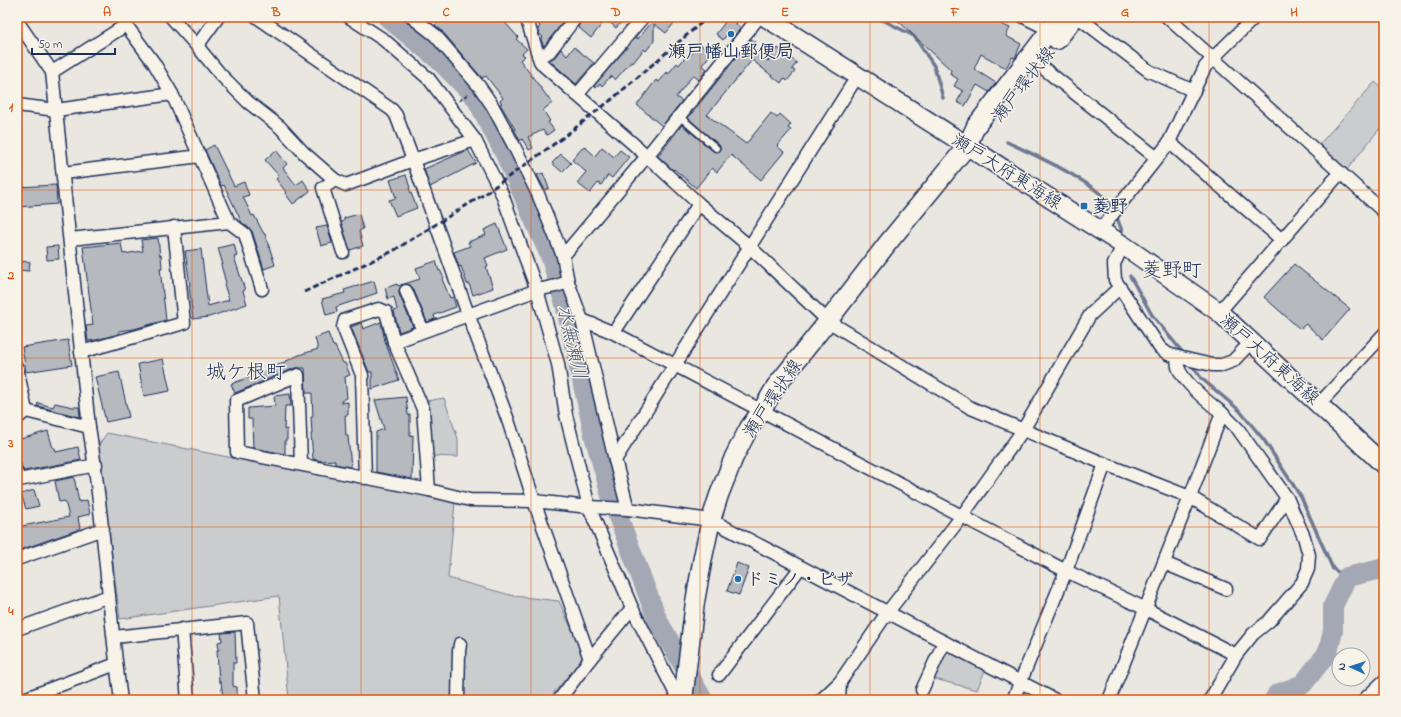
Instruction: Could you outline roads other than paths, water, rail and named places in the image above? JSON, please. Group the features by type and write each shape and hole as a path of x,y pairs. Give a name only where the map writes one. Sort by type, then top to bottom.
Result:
{"main road":[{"name":"瀬戸大府東海線","path":"765,17 967,146 1103,226 1123,245 1219,312 1384,465"},
{"name":"瀬戸環状線","path":"967,146 982,136 1077,17"},
{"name":"瀬戸環状線","path":"682,697 691,644 699,576 711,520 734,457 749,428 762,410 776,386 828,321 886,244 967,146 976,126 1055,24"}],"street":[{"path":"171,17 220,74 242,96 280,127 304,153 335,180 346,185 414,160 475,140"},
{"path":"197,46 218,17"},
{"path":"257,17 392,110 396,115 414,160 468,314 508,420 534,501 590,659"},
{"path":"349,17 384,40 428,79 475,140 502,194 538,290 558,364 566,415 589,507 632,608 682,697"},
{"path":"412,17 435,35 479,86 492,104 514,144 538,194 563,256 568,282 582,320 614,460 628,509"},
{"path":"526,17 540,61 543,65 647,156 699,204 749,246 828,321 971,408 1190,498 1260,539 1287,498"},
{"path":"577,95 642,17"},
{"path":"563,256 647,156 759,17"},
{"path":"1024,17 1055,24"},
{"path":"1077,17 1149,71 1194,91"},
{"path":"1103,226 1169,142 1205,67 1255,17"},
{"path":"1172,18 1213,58 1384,212"},
{"path":"17,21 52,72 89,427 96,466 116,664 122,700"},
{"path":"538,55 549,52 573,21"},
{"path":"52,72 126,25 154,62 172,94 229,222 245,234 262,289"},
{"path":"1038,64 1157,158"},
{"path":"614,460 858,75"},
{"path":"17,105 56,110 172,94"},
{"path":"1169,142 1282,240"},
{"path":"63,173 200,156"},
{"path":"1219,312 1340,173"},
{"path":"335,180 323,188 343,252"},
{"path":"614,332 699,204"},
{"path":"70,239 229,222"},
{"path":"81,352 184,323 174,227"},
{"path":"1123,245 1114,264 1115,280 1160,348 1168,354 1212,365 1222,365 1233,361 1252,341"},
{"path":"394,342 468,314 538,290 568,282"},
{"path":"821,700 840,682 887,613 962,516 1023,430 1090,315 1119,288"},
{"path":"406,291 423,331"},
{"path":"365,478 362,375 343,327 346,320 379,309 386,312 394,342 423,408 429,490"},
{"path":"582,320 614,332 1066,571 1146,609 1236,655"},
{"path":"1319,404 1384,334"},
{"path":"1178,357 1177,364 1183,376 1238,429 1287,498 1304,537 1309,555 1308,569 1302,583 1269,621 1253,634 1236,655 1210,700"},
{"path":"17,368 22,414 89,427"},
{"path":"301,464 298,375 236,400 237,452 429,490 470,500 534,501 589,507 628,509 711,520 800,568 1055,700"},
{"path":"1109,700 1190,498 1222,413"},
{"path":"1014,700 1066,571 1105,464"},
{"path":"17,474 19,480 96,466"},
{"path":"17,559 103,528"},
{"path":"1164,563 1226,589"},
{"path":"719,674 800,568"},
{"path":"17,629 109,596"},
{"path":"559,700 590,659 632,608"},
{"path":"114,637 247,623 255,700"},
{"path":"182,629 188,700"},
{"path":"922,690 944,642"},
{"path":"458,700 460,644"},
{"path":"21,700 116,664"},
{"path":"839,700 840,682"},
{"path":"1366,700 1384,684"}],"lane":[{"path":"679,116 716,148"}],"waterway":[{"name":"水無瀬川","path":"387,17 440,61 476,98 505,154 551,258 565,304 595,439 614,506 658,621 703,700"},
{"path":"877,17 914,36 934,66 943,98"},
{"path":"1007,142 1082,180 1107,200 1113,209"},
{"path":"1116,215 1122,231"},
{"path":"1130,276 1152,315 1184,354"},
{"path":"1191,364 1201,378 1239,410 1264,440 1301,497 1333,569 1347,577"},
{"path":"1274,700 1277,694 1303,684 1328,652 1333,631 1333,606 1347,577 1384,567"}],"railway":[{"path":"304,292 393,251 483,195 561,139 611,100 708,17"}],"place":[{"name":"瀬戸幡山郵便局","path":"731,34"},
{"name":"菱野","path":"1084,206"},
{"name":"ドミノ・ピザ","path":"738,579"}],"district":[{"name":"菱野町","path":"1172,269"},
{"name":"城ケ根町","path":"246,371"}]}
